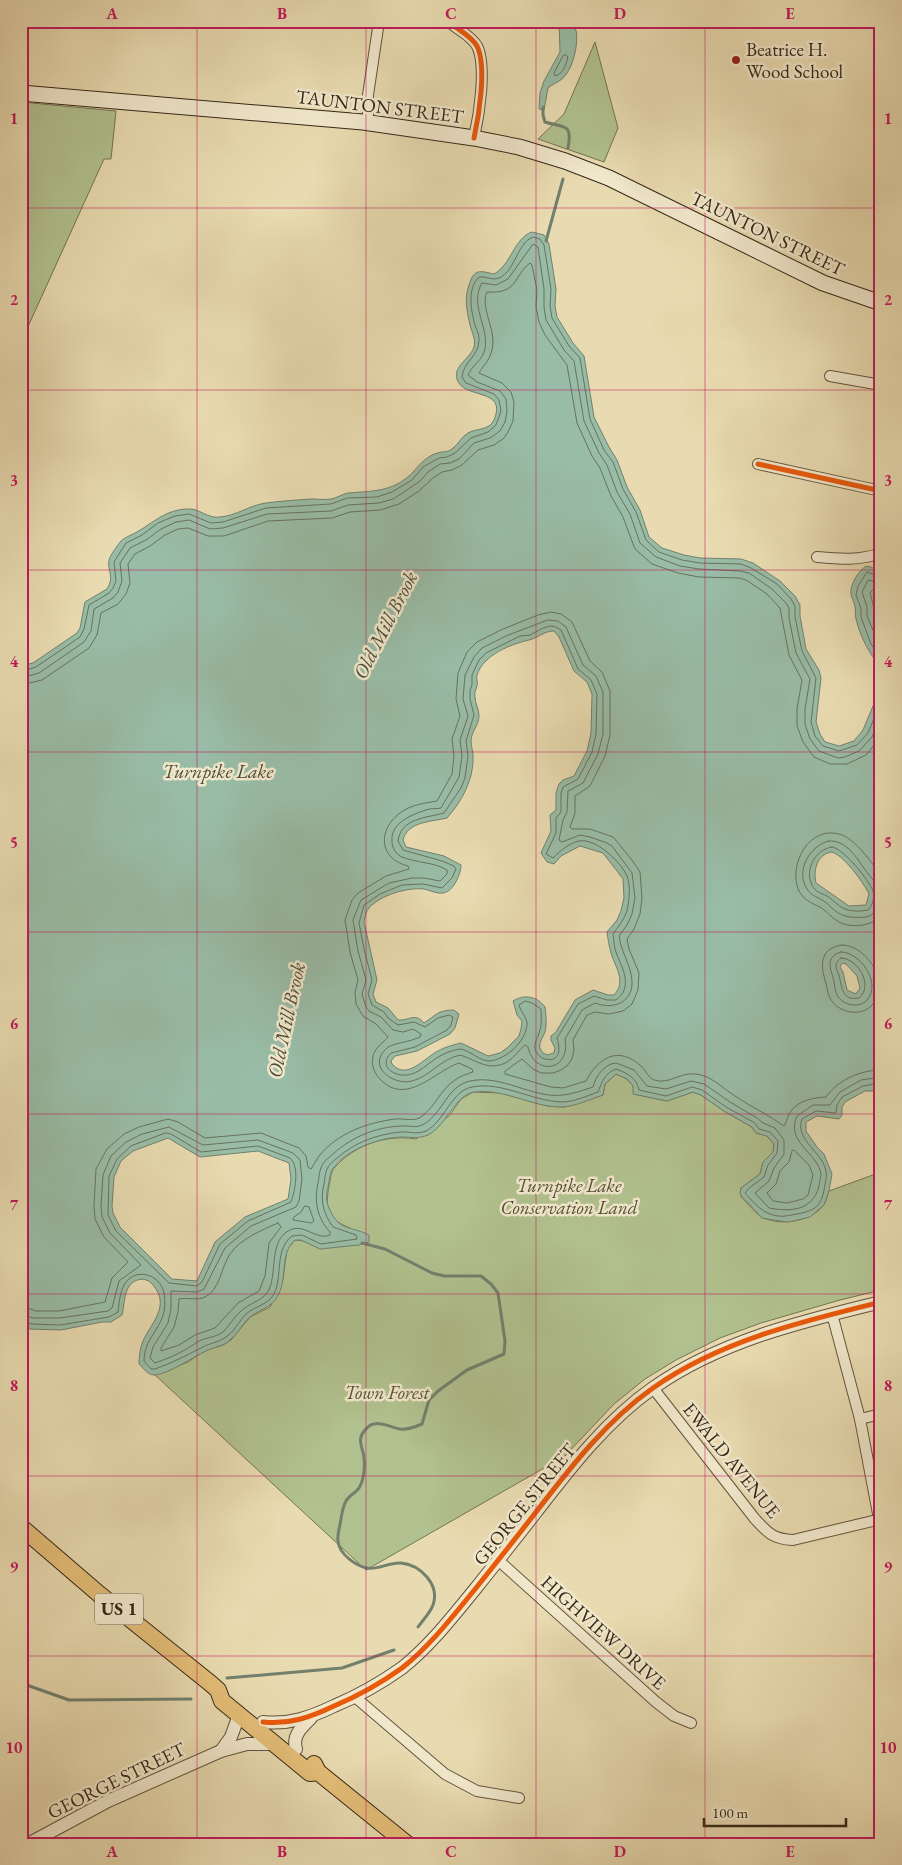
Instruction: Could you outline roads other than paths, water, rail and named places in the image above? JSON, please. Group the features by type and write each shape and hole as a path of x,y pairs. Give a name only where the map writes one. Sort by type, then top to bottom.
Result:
{"main road":[{"name":"TAUNTON STREET","path":"21,93 368,124 474,138 518,147 556,158 609,178 822,283 861,298 881,303"},
{"name":"US 1","path":"21,1527 99,1594 218,1690 228,1692 316,1765 318,1772 407,1844"},
{"name":"US 1","path":"218,1690 222,1702 310,1772 318,1772"}],"street":[{"path":"368,124 368,95 379,21"},
{"path":"448,21 477,45 482,64 479,118 474,138"},
{"path":"830,376 881,385"},
{"path":"758,464 881,491"},
{"path":"817,557 843,560 870,557 881,553"},
{"name":"GEORGE STREET","path":"263,1722 287,1723 313,1716 355,1697 402,1668 428,1645 570,1468 600,1435 652,1388 685,1368 761,1335 881,1302"},
{"path":"832,1314 860,1419 880,1519"},
{"name":"EWALD AVENUE","path":"652,1388 755,1519 766,1531 778,1539 793,1540 880,1519"},
{"path":"860,1419 881,1414"},
{"name":"HIGHVIEW DRIVE","path":"498,1560 656,1702 674,1716 691,1723"},
{"path":"355,1697 445,1774 477,1791 519,1798"},
{"path":"221,1750 231,1737 239,1715"},
{"name":"GEORGE STREET","path":"296,1749 294,1742 298,1730 313,1716"},
{"name":"GEORGE STREET","path":"28,1844 108,1801 221,1750 247,1744 274,1744"}],"water":[{"path":"559,21 565,21 576,30 576,49 566,75 548,88 544,110 539,109 540,93 544,81 560,52"},
{"name":"Turnpike Lake","path":"532,232 544,235 549,244 556,289 555,306 557,317 573,343 584,356 594,417 617,460 627,487 640,510 649,537 662,548 684,555 700,558 741,559 753,563 780,581 795,596 800,605 806,649 819,670 821,678 816,722 825,742 839,746 854,741 863,730 881,687 881,1088 874,1091 865,1091 845,1102 839,1119 817,1116 806,1122 806,1131 824,1154 832,1174 824,1205 810,1217 789,1222 762,1218 740,1194 741,1188 760,1174 763,1162 773,1152 774,1144 767,1136 756,1133 752,1127 701,1095 693,1092 667,1101 633,1094 633,1086 627,1079 616,1074 605,1084 603,1095 563,1107 541,1105 497,1093 474,1092 462,1098 440,1125 428,1135 383,1139 373,1142 345,1156 338,1163 332,1170 330,1178 327,1194 328,1206 337,1222 369,1235 369,1242 359,1245 320,1249 301,1240 295,1240 287,1252 282,1283 275,1301 250,1317 233,1338 225,1344 206,1351 167,1372 154,1375 148,1373 139,1364 140,1352 143,1341 158,1314 160,1300 153,1285 144,1279 133,1282 128,1288 122,1315 111,1322 61,1330 29,1329 21,1322 21,666 33,663 77,633 80,628 85,602 107,589 109,585 111,577 109,560 116,548 123,540 161,517 174,511 192,509 211,516 220,517 232,515 266,503 329,499 348,493 391,487 407,478 431,456 450,450 471,431 486,428 492,424 497,410 495,403 490,398 467,390 461,385 456,374 474,347 467,310 467,290 475,273 494,274 500,270 526,235","holes":["554,631 559,637 574,671 587,682 592,694 591,733 587,751 574,776 563,780 559,784 556,793 556,810 550,815 551,831 541,853 547,862 554,864 561,856 580,846 603,853 623,879 624,898 621,911 617,920 607,932 611,953 620,979 618,990 614,995 593,990 575,1000 556,1032 551,1036 555,1048 554,1053 547,1055 543,1053 540,1047 540,1042 546,1029 545,1007 534,998 522,997 513,1001 517,1015 522,1021 519,1036 500,1053 488,1056 461,1043 449,1046 409,1069 398,1069 391,1061 395,1056 417,1051 450,1034 455,1028 459,1014 454,1010 444,1011 424,1023 415,1017 398,1020 388,1008 376,1002 373,994 377,980 364,922 366,912 380,899 395,893 410,889 424,889 443,893 453,886 460,873 461,865 444,856 406,847 403,840 410,829 415,826 447,818 458,804 466,789 473,765 471,738 479,719 475,694 477,675 480,668 491,656 498,652","831,852 841,857 858,876 869,894 866,905 849,906 816,883 815,873 817,864 822,856","842,963 846,964 857,976 860,988 856,994 847,990 840,967","168,1138 200,1157 258,1151 289,1163 291,1179 288,1199 245,1217 215,1242 197,1281 172,1279 120,1227 113,1213 114,1177 121,1161 133,1151"]},
{"path":"866,566 881,573 881,667 869,651 860,632 851,594 855,579"}],"waterway":[{"name":"Old Mill Brook","path":"543,107 545,122 562,126 568,130 568,148"},
{"name":"Old Mill Brook","path":"546,241 563,179"},
{"name":"Old Mill Brook","path":"362,1243 385,1249 432,1273 444,1276 481,1276 498,1293 505,1341 504,1354 467,1370 438,1391 429,1400 422,1424 403,1429 377,1423 369,1426 361,1437 364,1462 361,1485 347,1499 342,1512 338,1533 339,1546 349,1559 367,1568 401,1563 408,1565 422,1572 431,1583 434,1590 433,1605 418,1627"},
{"name":"Old Mill Brook","path":"227,1678 342,1668 394,1650"},
{"name":"Old Mill Brook","path":"21,1683 69,1700 191,1699"}],"place":[{"name":"Beatrice H. Wood School","path":"736,60"}],"park label":[{"name":"Turnpike Lake Conservation Land","path":"569,1196"},
{"name":"Town Forest","path":"387,1392"}]}
